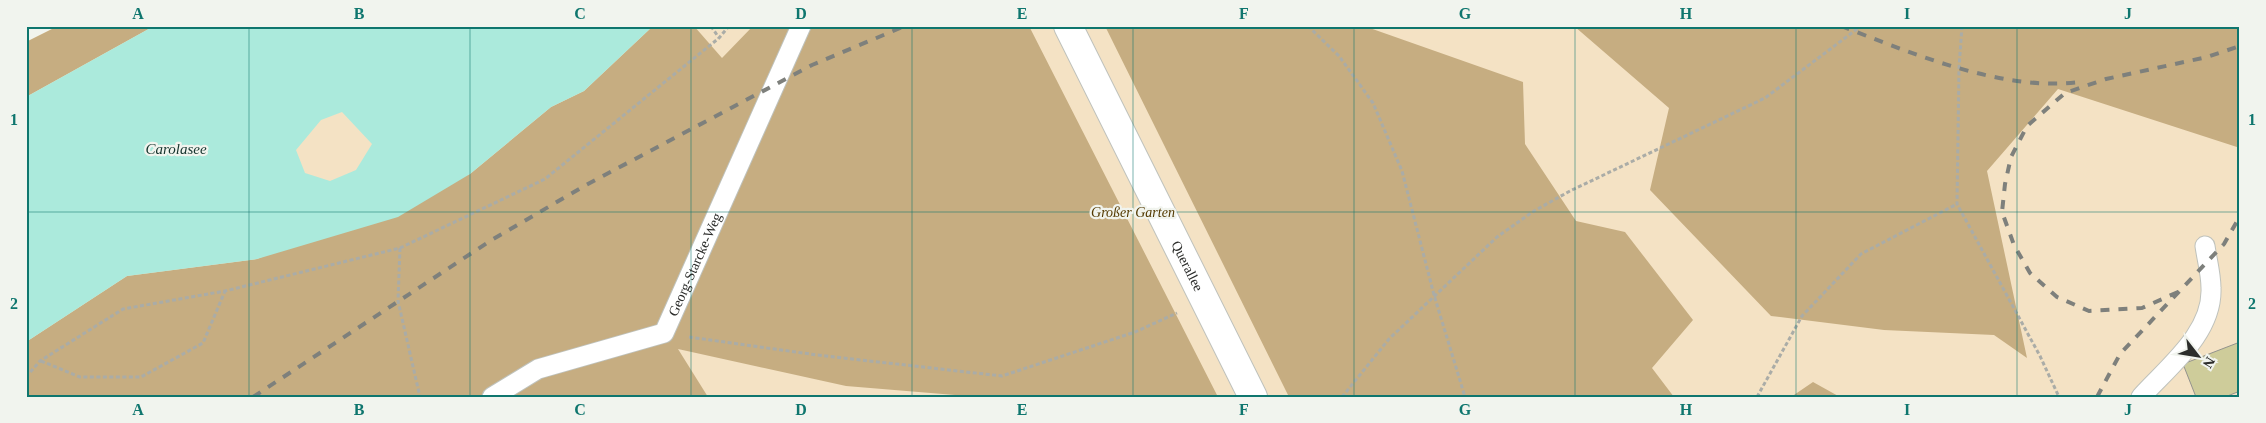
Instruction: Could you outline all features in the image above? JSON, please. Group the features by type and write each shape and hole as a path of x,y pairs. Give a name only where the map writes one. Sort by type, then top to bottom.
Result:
{"street":[{"name":"Querallee","path":"1068,26 1253,397"}],"lane":[{"name":"Georg-Starcke-Weg","path":"492,397 538,369 664,333 801,26"},
{"path":"2141,397 2195,337 2208,314 2211,289 2205,246"}],"path":[{"path":"26,28 30,26"},
{"path":"711,26 719,38"},
{"path":"26,377 40,361 124,309 224,291 400,248 545,179 719,38 729,26"},
{"path":"1308,26 1339,56 1374,103 1402,171 1434,295 1465,397"},
{"path":"1342,397 1390,339 1497,237 1534,211 1570,191 1765,98 1861,26"},
{"path":"1962,26 1959,68 1957,204 2040,356 2058,397"},
{"path":"1757,397 1802,316 1860,254 1957,204"},
{"path":"400,248 398,301 420,397"},
{"path":"40,361 80,377 141,377 203,344 224,291"},
{"path":"664,333 817,355 1002,376 1135,332 1204,300"}],"green space":[{"name":"Großer Garten","path":"58,26 2240,26 2240,397 26,397 26,42"}],"shaded area":[{"path":"58,26 154,26 26,97 26,42"},
{"path":"653,26 694,26 722,58 753,26 1029,26 1218,397 979,397 846,386 678,349 708,397 26,397 26,342 127,276 257,259 470,174 551,107 584,91"},
{"path":"1105,26 1364,26 1523,82 1525,144 1576,221 1625,232 1693,320 1652,368 1674,397 1289,397"},
{"path":"1574,26 2240,26 2240,148 2058,89 1987,171 2027,358 1994,335 1884,330 1771,316 1650,190 1669,108"},
{"path":"1813,382 1840,397 1791,397"}],"water":[{"name":"Carolasee","path":"154,26 653,26 584,91 551,107 470,174 398,217 257,259 127,276 26,342 26,97","holes":["342,112 372,144 356,170 330,181 305,173 296,150 321,120"]}],"building":[{"path":"2240,342 2240,391 2225,397 2196,397 2183,364"}],"railway":[{"path":"253,397 490,241 586,185 812,65 905,26"},
{"path":"1841,26 1897,48 1989,76 2050,84 2079,82"},
{"path":"2178,292 2142,308 2089,311 2057,297 2030,273 2014,245 2002,212 2005,184 2011,157 2027,126 2065,93 2106,79 2207,57 2240,46"},
{"path":"2097,397 2120,354 2224,244 2240,216"}]}
